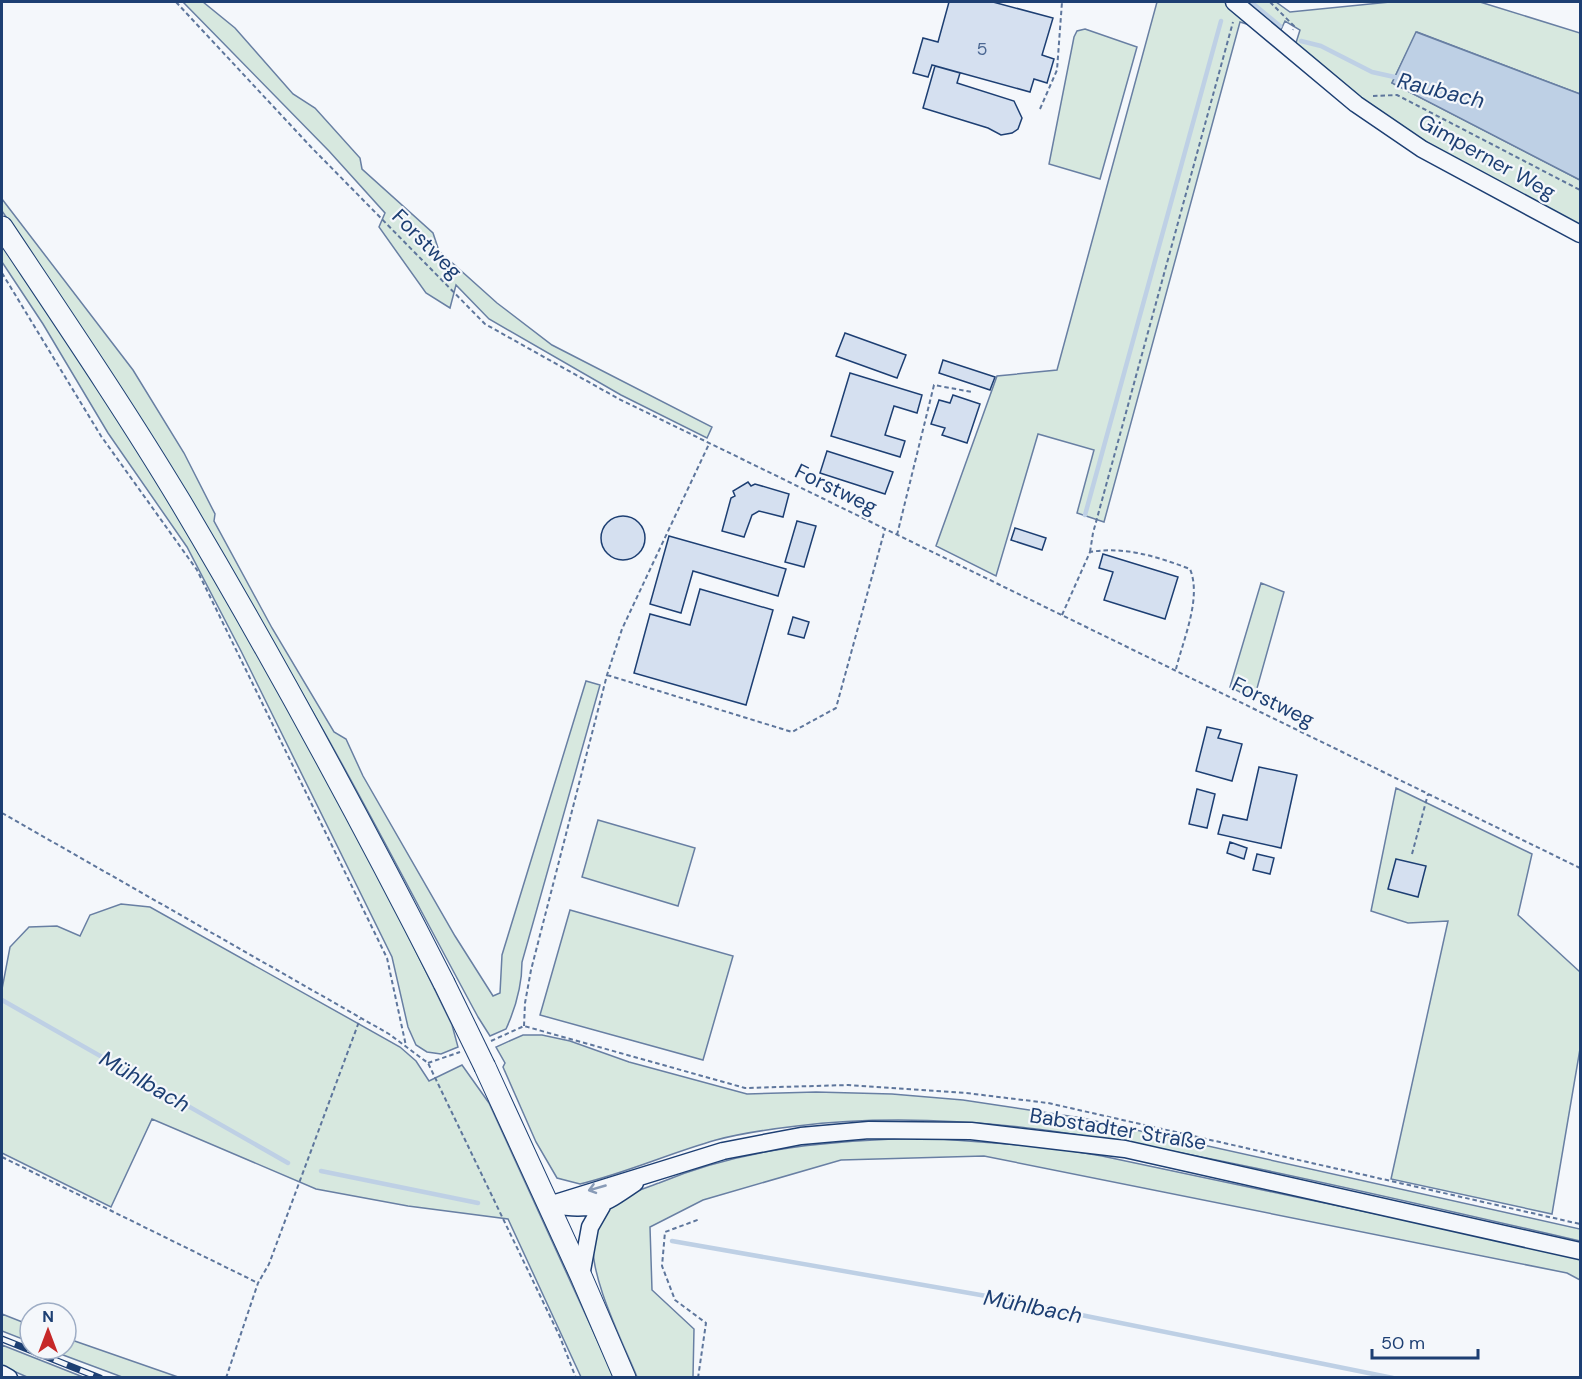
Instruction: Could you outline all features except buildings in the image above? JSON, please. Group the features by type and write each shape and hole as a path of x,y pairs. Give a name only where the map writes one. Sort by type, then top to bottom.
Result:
{"main road":[{"path":"2,227 80,343 191,521 347,793 485,1068 625,1377"}],"street":[{"name":"Gimperner Weg","path":"1236,3 1356,104 1422,149 1581,234"},
{"name":"Babstadter Straße","path":"549,1205 593,1189 723,1151 801,1136 868,1130 971,1131 1125,1149 1581,1251"},
{"name":"Babstadter Straße","path":"581,1276 590,1227 602,1206 646,1175"},
{"path":"549,1205 572,1208 602,1206"},
{"path":"2,1374 9,1377"}],"path":[{"name":"Forstweg","path":"176,2 311,147 485,324 619,399 1581,868"},
{"path":"1040,109 1057,70 1062,2"},
{"path":"1270,2 1287,17"},
{"path":"1062,615 1090,552 1093,533 1236,3"},
{"path":"1356,104 1376,94 1397,95 1581,190"},
{"path":"2,273 36,325 101,436 197,570 387,958 406,1046"},
{"path":"897,535 934,385 972,392"},
{"path":"524,1026 525,1003 531,970 607,675 622,629 637,601 669,525 710,444"},
{"path":"607,675 792,732 816,720 836,708 885,529"},
{"path":"1090,552 1108,549 1154,555 1190,569 1195,580 1192,606 1175,671"},
{"path":"1412,854 1428,794"},
{"path":"2,813 360,1019 390,1034 428,1064 560,1337 576,1377"},
{"path":"226,1377 258,1283 269,1264 360,1019"},
{"path":"504,1036 524,1026 745,1088 848,1085 966,1093 1048,1103 1581,1224"},
{"path":"2,1157 258,1283"},
{"path":"698,1377 706,1323 675,1300 662,1266 665,1232 700,1220"}],"shaded area":[{"path":"183,2 203,2 235,28 293,94 315,108 360,158 362,169 433,233 439,251 497,303 552,345 712,427 707,438 621,395 489,319 456,285 450,308 426,293 379,227 385,213 329,151"},
{"path":"1157,2 1276,2 1290,12 1390,2 1480,2 1580,33 1580,94 1417,32 1392,83 1580,180 1580,228 1378,115 1295,46 1300,30 1285,21 1279,34 1240,22 1104,522 1077,513 1094,450 1038,434 996,576 936,546 997,376 1057,370"},
{"path":"1085,29 1137,47 1100,179 1049,164 1074,37 1077,31"},
{"path":"2,199 133,370 184,453 215,514 214,521 272,628 334,732 346,739 363,776 455,936 493,996 500,993 502,955 586,681 600,685 522,962 518,996 506,1029 490,1036 478,1017 365,805 288,668 210,535 129,404 2,211"},
{"path":"2,243 132,442 195,543 255,646 381,882 452,1025 458,1047 441,1054 427,1052 416,1045 408,1027 392,957 241,651 187,547 108,433 43,324 2,262"},
{"path":"1261,583 1284,592 1254,699 1230,687"},
{"path":"1396,788 1532,854 1518,915 1580,972 1580,1049 1552,1214 1391,1179 1448,921 1408,923 1371,911"},
{"path":"598,820 695,848 678,906 582,877"},
{"path":"121,904 150,907 400,1047 416,1061 429,1081 462,1065 489,1103 614,1377 581,1377 508,1219 408,1206 316,1189 152,1119 111,1207 2,1153 2,989 10,947 29,927 57,926 80,936 90,915"},
{"path":"570,910 733,956 703,1060 540,1015"},
{"path":"523,1035 542,1035 570,1041 629,1062 747,1094 816,1092 892,1094 963,1100 1082,1118 1580,1229 1580,1241 1199,1156 1085,1136 970,1123 912,1120 855,1121 797,1126 736,1135 580,1184 557,1178 536,1142 503,1067 505,1063 496,1047"},
{"path":"927,1138 1048,1147 1102,1156 1580,1257 1580,1280 1567,1273 984,1156 841,1160 703,1200 650,1227 652,1290 694,1329 693,1377 637,1377 601,1289 593,1254 594,1240 600,1224 618,1201 691,1171 757,1153 859,1141"},
{"path":"2,1314 18,1320 18,1337 2,1331"},
{"path":"78,1342 178,1377 122,1377 78,1361"},
{"path":"2,1345 18,1351 18,1361 42,1361 83,1377 27,1377 2,1366"}],"water":[{"path":"1416,32 1580,94 1580,180 1392,83"}],"waterway":[{"name":"Raubach","path":"1251,2 1280,26"},
{"path":"1085,515 1221,21"},
{"name":"Raubach","path":"1301,41 1321,46 1372,72 1399,78"},
{"name":"Mühlbach","path":"2,1000 288,1163"},
{"name":"Mühlbach","path":"321,1171 478,1203"},
{"name":"Mühlbach","path":"672,1241 992,1297 1393,1378"}],"railway":[{"path":"2,1339 100,1378"}]}
